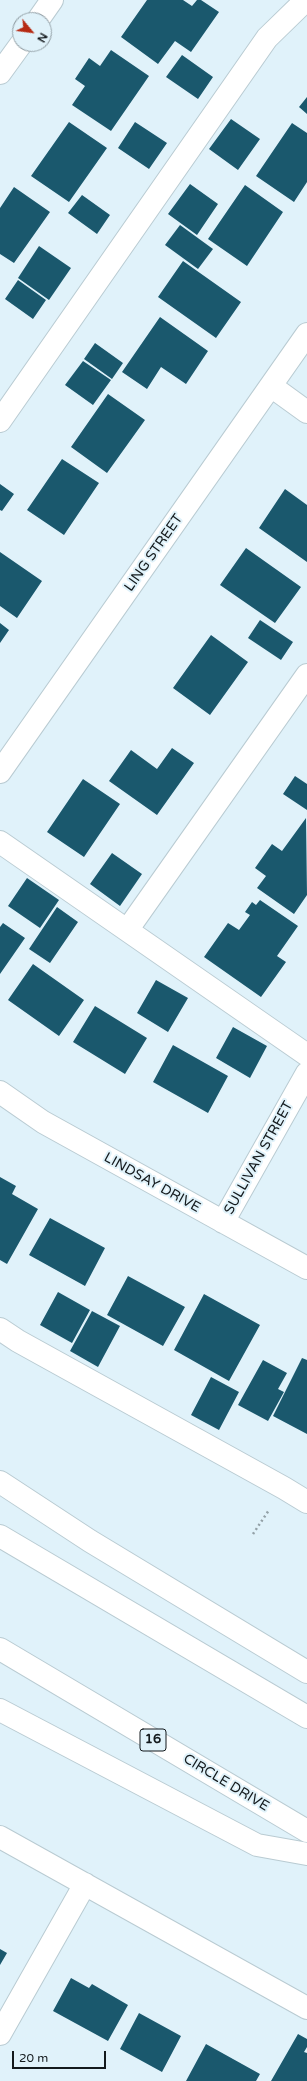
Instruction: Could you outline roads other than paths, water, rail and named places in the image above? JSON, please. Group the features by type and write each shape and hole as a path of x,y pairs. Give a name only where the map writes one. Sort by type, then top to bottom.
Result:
{"main road":[{"path":"44,12 52,0"},
{"path":"0,421 267,38 306,0"},
{"path":"0,73 15,52"},
{"name":"LING STREET","path":"0,772 307,334"},
{"path":"271,386 307,412"},
{"path":"128,929 307,675"},
{"path":"0,842 128,929 307,1055"},
{"name":"SULLIVAN STREET","path":"223,1222 307,1073"},
{"name":"LINDSAY DRIVE","path":"0,1092 43,1122 307,1268"},
{"path":"0,1329 305,1495"},
{"path":"0,1482 90,1541 307,1672"},
{"path":"0,1536 307,1717"},
{"name":"CIRCLE DRIVE","path":"0,1649 307,1831"},
{"path":"0,1710 257,1845 307,1854"},
{"path":"0,1837 307,2008"},
{"path":"0,2034 84,1884"}]}
